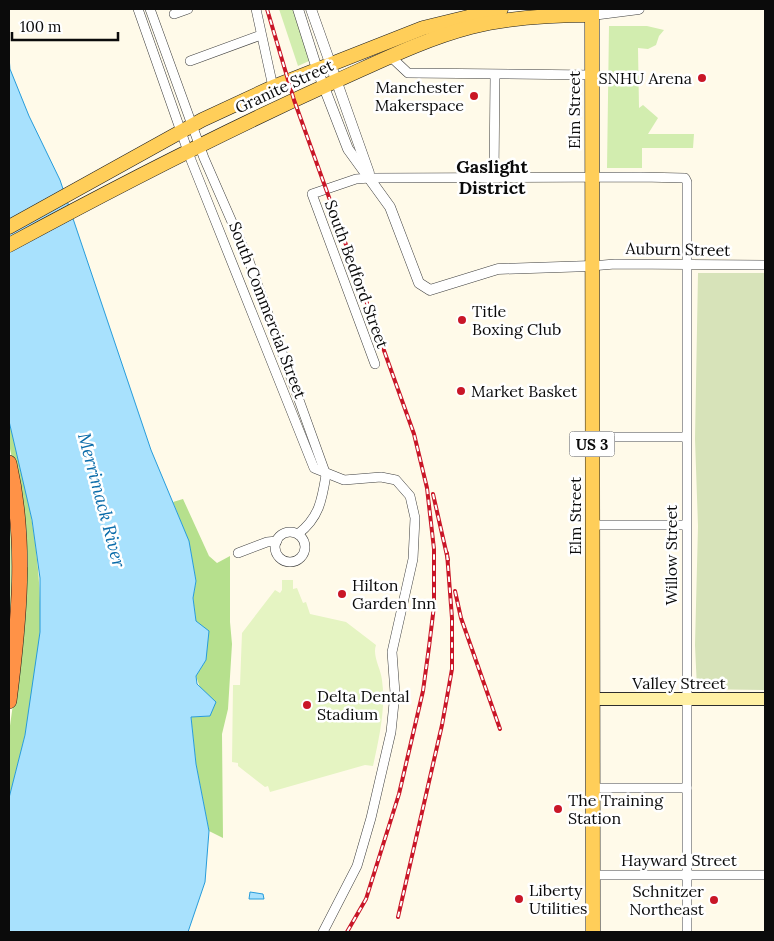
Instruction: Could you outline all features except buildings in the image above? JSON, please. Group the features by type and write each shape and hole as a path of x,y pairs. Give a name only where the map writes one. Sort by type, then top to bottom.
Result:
{"highway":[{"path":"9,463 18,511 20,567 17,637 9,701"}],"main road":[{"name":"Granite Street","path":"9,228 186,128 273,87 423,28 501,9"},
{"name":"Granite Street","path":"9,245 193,147 426,40 474,26 521,18 592,12"},
{"name":"Elm Street","path":"592,12 593,932"},
{"name":"Valley Street","path":"593,699 765,699"}],"street":[{"path":"138,9 193,147"},
{"path":"150,9 193,147"},
{"path":"174,14 188,9"},
{"path":"256,9 273,87"},
{"path":"298,9 370,178 390,207 414,273 419,283 425,289 442,287 498,269 591,266"},
{"path":"310,9 323,67"},
{"path":"592,12 639,9"},
{"path":"190,61 261,35"},
{"path":"390,57 408,73 592,75"},
{"path":"494,178 495,75"},
{"name":"South Commercial Street","path":"193,147 243,245 326,475"},
{"name":"South Commercial Street","path":"193,147 309,460 314,468 326,475"},
{"path":"370,178 591,177"},
{"name":"Willow Street","path":"591,177 685,178 687,182 685,524 687,932"},
{"name":"South Bedford Street","path":"370,178 356,180 312,194 374,364"},
{"name":"Auburn Street","path":"591,266 615,264 765,265"},
{"path":"592,437 686,437"},
{"path":"238,553 267,542 277,541 286,533 298,534 310,524 319,512 326,475 344,480 381,477 396,480 410,496 415,518 413,559 392,652 394,693 391,732 357,866 322,932"},
{"path":"592,525 685,524"},
{"path":"277,541 276,550 280,557 288,561 297,560 303,554 305,545 298,534"},
{"path":"593,788 687,788"},
{"name":"Hayward Street","path":"593,875 765,875"}],"green space":[{"path":"279,9 294,9 309,61 298,66"},
{"path":"609,26 647,26 664,30 659,36 656,45 648,49 638,48 639,108 643,105 658,118 648,134 694,134 693,148 642,148 642,168 607,168"},
{"path":"698,273 765,273 765,690 697,689 695,645 698,526 695,439"},
{"path":"9,421 28,498 32,524 39,577 40,630 37,673 25,736 9,798 9,733 20,653 26,568 28,567 26,525 9,444"},
{"path":"183,499 209,556 217,563 230,556 232,644 228,709 222,734 223,838 209,831 196,764 191,717 210,716 196,676 206,660 196,621 193,598 196,581 189,542 173,502"},
{"path":"9,505 13,534 12,614 9,614"},
{"name":"Delta Dental Stadium","path":"282,580 293,580 293,589 297,588 303,603 306,602 310,614 346,622 376,645 375,654 382,680 383,701 380,734 373,766 365,765 270,792 268,786 265,787 238,766 238,763 232,762 233,685 240,685 242,633 275,590 280,593 282,590"}],"water":[{"name":"Merrimack River","path":"9,57 10,69 29,116 60,180 151,450 189,541 196,581 193,598 196,621 209,631 206,660 196,676 197,684 216,702 210,716 191,717 196,764 209,831 205,882 188,932 9,932 9,798 25,735 40,632 40,578 32,520 9,421"},
{"path":"250,892 263,894 264,899 249,899"}],"railway":[{"path":"267,9 294,100 414,434 427,488 434,549 434,606 423,691 399,794 366,899 347,932"},
{"path":"433,494 448,560"},
{"path":"398,917 442,725 452,669 452,618 447,553"},
{"path":"455,591 461,618 500,729"}],"place":[{"name":"SNHU Arena","path":"702,78"},
{"name":"Manchester Makerspace","path":"474,96"},
{"name":"Title Boxing Club","path":"462,320"},
{"name":"Market Basket","path":"461,391"},
{"name":"Hilton Garden Inn","path":"342,594"},
{"name":"Delta Dental Stadium","path":"307,705"},
{"name":"The Training Station","path":"558,809"},
{"name":"Liberty Utilities","path":"519,899"},
{"name":"Schnitzer Northeast","path":"714,900"}],"district":[{"name":"Gaslight District","path":"492,176"}]}
